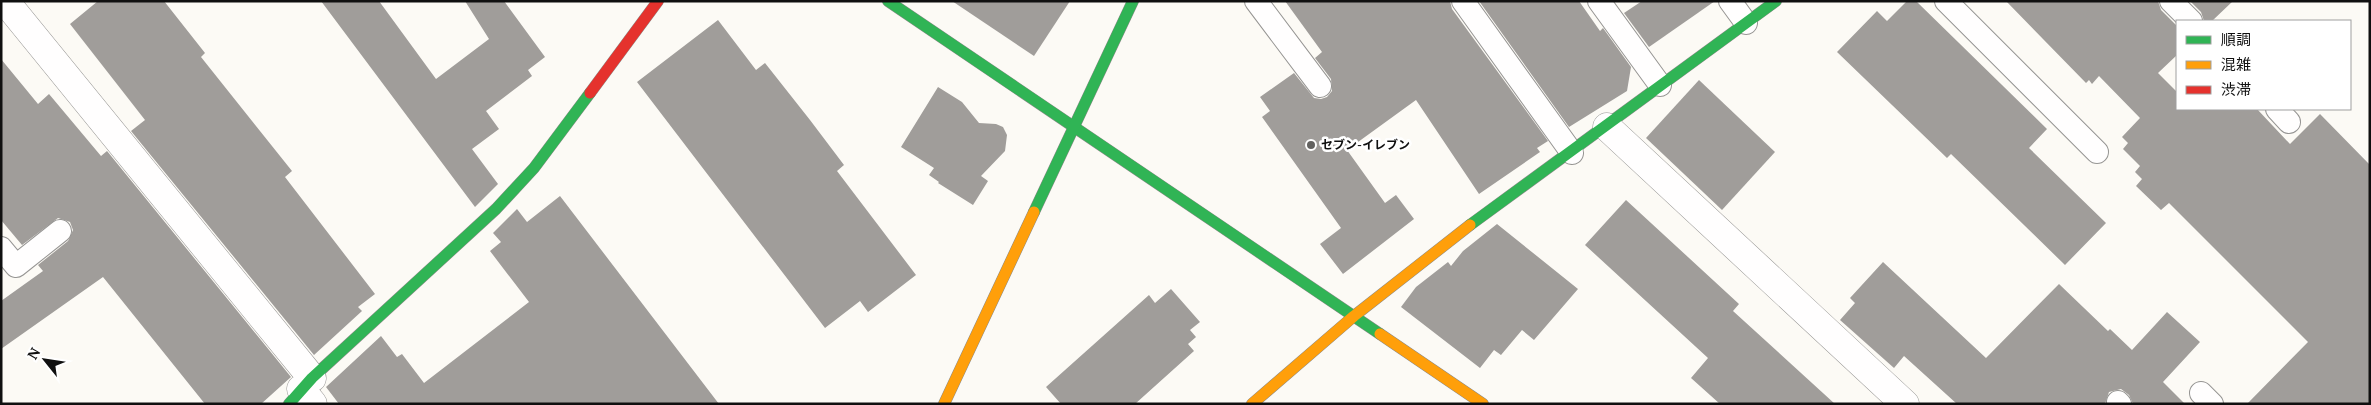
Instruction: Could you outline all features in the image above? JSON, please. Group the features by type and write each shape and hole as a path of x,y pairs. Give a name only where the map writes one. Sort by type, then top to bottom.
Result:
{"street":[{"path":"5,1 304,394 489,216 534,168 658,1"},
{"path":"888,1 1483,404"},
{"path":"944,404 1133,1"},
{"path":"1252,404 1354,316 1486,213 1572,153 1776,1"},
{"path":"1607,127 1905,404"}],"lane":[{"path":"1256,1 1320,86"},
{"path":"1463,1 1572,153"},
{"path":"1599,1 1660,86"},
{"path":"1730,1 1746,23"},
{"path":"1946,1 2097,152"},
{"path":"2171,1 2190,20"},
{"path":"1,248 16,266 60,231"}],"building":[{"path":"98,1 164,1 205,53 201,57 292,171 285,177 375,294 358,307 362,311 314,355 131,131 145,120 70,24"},
{"path":"321,1 379,1 436,79 489,39 465,1 504,1 545,57 528,70 532,76 486,111 499,129 472,149 498,184 475,207"},
{"path":"952,1 1070,1 1034,56"},
{"path":"1285,1 1450,1 1452,9 1548,141 1537,148 1540,152 1479,194 1416,100 1347,150 1385,203 1396,195 1414,219 1343,274 1320,244 1341,228 1262,117 1270,111 1260,97 1294,73 1314,98 1321,99 1327,97 1332,91 1331,79 1315,58 1322,52"},
{"path":"1479,1 1579,1 1600,31 1603,28 1631,67 1627,91 1569,127"},
{"path":"1642,1 1715,1 1649,47 1624,13"},
{"path":"1907,1 1916,1 2047,129 2029,148 2106,223 2065,265 1951,154 1947,158 1837,52 1877,11 1887,21"},
{"path":"2006,1 2158,1 2161,10 2176,25 2176,56 2158,73 2176,91 2176,110 2258,110 2290,144 2320,114 2370,165 2370,404 2247,404 2308,342 2169,203 2161,210 2136,186 2142,179 2135,172 2140,166 2123,149 2128,143 2122,137 2140,118 2099,76 2092,84 2089,80 2086,83"},
{"path":"2190,1 2233,1 2213,20 2204,20 2201,12"},
{"path":"718,20 756,70 765,63 810,120 844,165 837,171 916,275 868,312 860,301 825,328 637,82"},
{"path":"1,59 38,104 49,94 101,156 107,151 291,377 261,404 205,404 103,277 1,349 1,301 43,271 38,265 68,241 73,230 70,222 58,218 22,245 1,220"},
{"path":"1699,80 1775,152 1722,210 1646,138"},
{"path":"938,87 962,102 979,123 996,124 1003,127 1007,135 1005,151 981,176 988,181 973,205 938,183 929,175 934,168 901,147"},
{"path":"560,196 719,404 339,404 326,387 381,336 397,357 402,354 424,383 529,302 490,251 501,242 493,233 517,209 527,222"},
{"path":"1626,200 1739,304 1733,311 1835,404 1720,404 1691,378 1708,358 1585,245"},
{"path":"1497,224 1578,289 1534,340 1522,330 1501,355 1494,350 1480,368 1401,307 1416,287 1448,262 1451,266 1463,251"},
{"path":"1883,262 1986,358 2059,284 2108,331 2110,329 2132,350 2167,312 2200,342 2163,382 2185,404 2133,404 2129,395 2121,389 2109,392 2105,404 1957,404 1904,356 1894,368 1840,320 1855,303 1850,298"},
{"path":"1171,289 1200,322 1190,330 1196,337 1188,344 1194,351 1135,404 1061,404 1046,387 1149,295 1155,303"}],"traffic: fast":[{"path":"888,1 1380,334"},
{"path":"1034,212 1133,1"},
{"path":"1470,225 1776,1"},
{"path":"289,404 312,378 496,209 534,168 590,93"}],"traffic: slow":[{"path":"944,404 1034,212"},
{"path":"1252,404 1354,316 1470,225"},
{"path":"1380,334 1483,404"}],"traffic: jam":[{"path":"590,93 658,1"}],"place":[{"name":"セブン-イレブン","path":"1311,145"}]}
